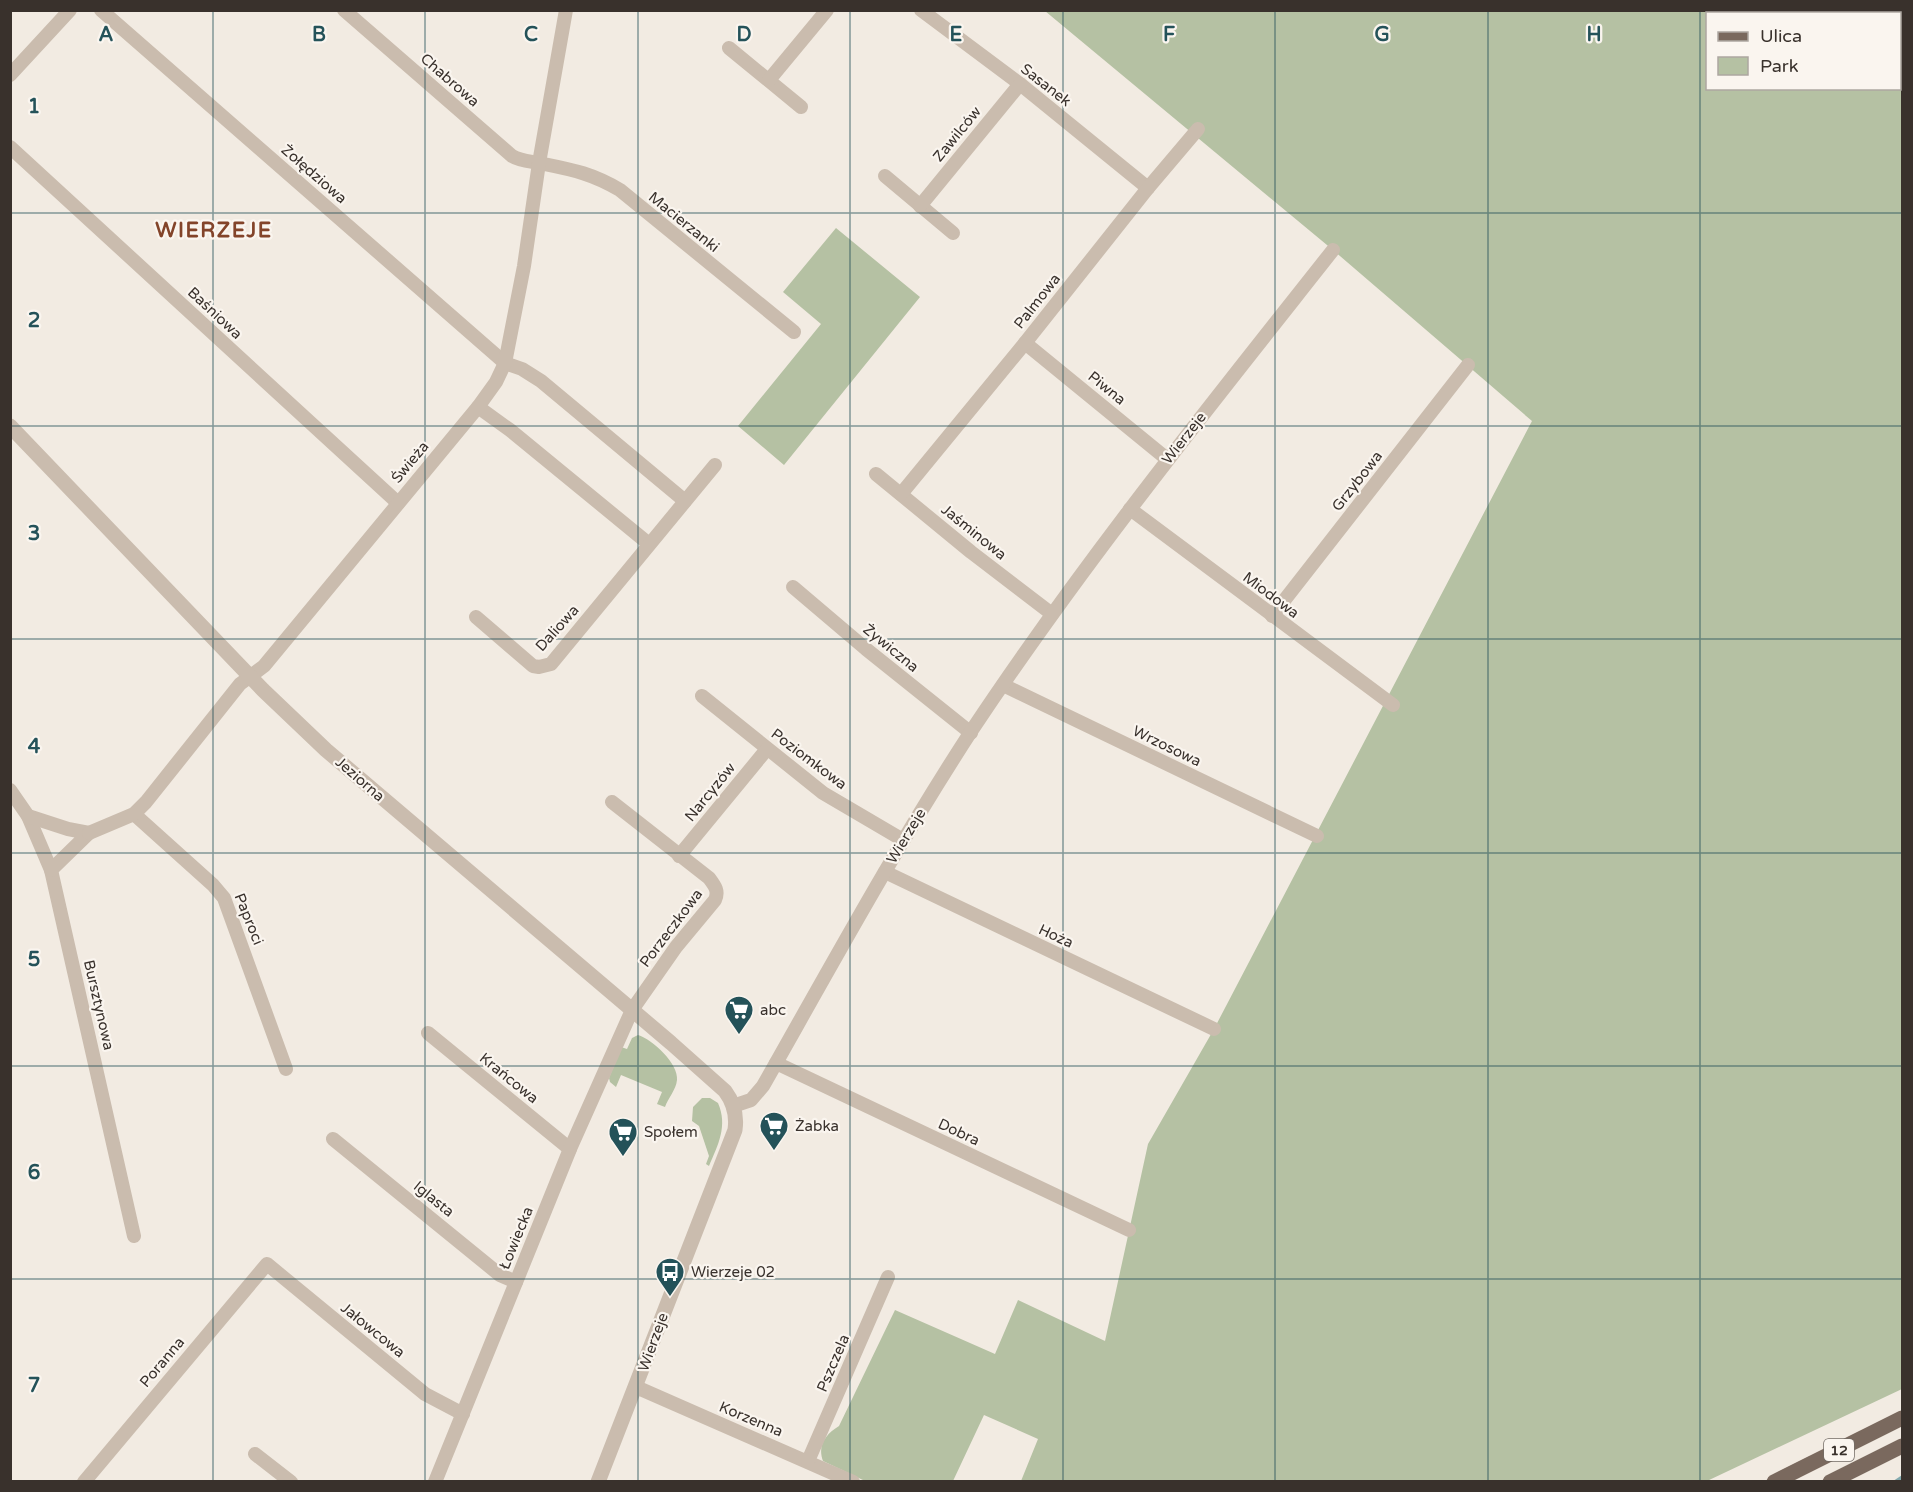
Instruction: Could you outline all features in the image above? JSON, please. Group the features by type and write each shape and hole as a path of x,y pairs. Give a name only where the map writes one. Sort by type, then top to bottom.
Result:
{"main road":[{"name":"12","path":"1774,1482 1902,1418"},
{"name":"12","path":"1830,1482 1902,1446"}],"street":[{"path":"10,75 70,10"},
{"name":"Żołędziowa","path":"101,10 505,363"},
{"name":"Chabrowa","path":"344,10 512,156 525,162 539,163"},
{"name":"Świeża","path":"51,870 89,832 134,814 146,802 240,684 264,666 478,407 496,382 505,363 524,266 539,163 566,10"},
{"path":"769,80 827,10"},
{"name":"Sasanek","path":"921,10 1020,84 1148,188"},
{"path":"729,48 801,107"},
{"name":"Zawilców","path":"920,206 1020,84"},
{"name":"Palmowa","path":"901,494 1198,129"},
{"name":"Baśniowa","path":"10,147 398,503"},
{"name":"Macierzanki","path":"539,163 588,173 620,190 794,332"},
{"path":"885,176 953,233"},
{"name":"Wierzeje","path":"598,1482 735,1130 733,1106 755,1097 903,840 971,733 1052,614 1167,459 1333,250"},
{"name":"Piwna","path":"1025,343 1167,459"},
{"path":"505,363 530,373 685,501"},
{"name":"Grzybowa","path":"1272,616 1468,365"},
{"path":"478,407 510,430 649,544"},
{"name":"Jeziorna","path":"10,426 250,676 326,750 725,1091 733,1106"},
{"name":"Daliowa","path":"476,617 533,666 551,664 715,465"},
{"name":"Jaśminowa","path":"876,474 971,552 1052,614"},
{"name":"Miodowa","path":"1130,509 1392,705"},
{"name":"Żywiczna","path":"793,587 971,733"},
{"name":"Wrzosowa","path":"1003,685 1317,836"},
{"name":"Poziomkowa","path":"702,696 823,793 903,840"},
{"name":"Narcyzów","path":"679,856 767,749"},
{"name":"Bursztynowa","path":"10,790 28,816 51,870 134,1236"},
{"name":"Porzeczkowa","path":"612,802 709,878 717,890 715,900 676,947 632,1010"},
{"name":"Paproci","path":"134,814 217,889 224,898 286,1069"},
{"path":"28,816 68,829 89,832"},
{"name":"Hoża","path":"885,872 1214,1029"},
{"name":"Łowiecka","path":"435,1482 570,1149 632,1010"},
{"name":"Krańcowa","path":"428,1033 570,1149"},
{"name":"Dobra","path":"776,1063 1129,1230"},
{"name":"Iglasta","path":"333,1139 500,1275 516,1282"},
{"name":"Jałowcowa","path":"267,1264 424,1394 463,1414"},
{"name":"Poranna","path":"84,1482 267,1264"},
{"name":"Pszczela","path":"808,1461 888,1277"},
{"name":"Korzenna","path":"636,1387 853,1482"},
{"path":"255,1454 291,1482"}],"green space":[{"path":"1045,11 1902,11 1902,1389 1707,1481 1021,1481 1038,1439 984,1415 953,1481 865,1481 823,1461 821,1450 824,1440 839,1426 895,1310 995,1354 1018,1300 1105,1341 1148,1144 1214,1029 1532,421 1333,250"},
{"path":"836,228 920,297 784,465 738,426 821,324 783,292"},
{"path":"638,1035 650,1041 664,1053 674,1067 677,1080 665,1107 657,1104 662,1092 621,1075 616,1087 610,1082 609,1078 621,1047 627,1049 632,1038"},
{"path":"702,1098 710,1098 718,1103 722,1120 721,1135 709,1166 706,1164 709,1156 699,1126 692,1121 693,1107"}],"waterway":[{"path":"1896,1482 1902,1478"}],"place":[{"name":"abc","path":"739,1036"},
{"name":"Żabka","path":"774,1152"},
{"name":"Społem","path":"623,1158"},
{"name":"Wierzeje 02","path":"670,1298"}],"district":[{"name":"WIERZEJE","path":"214,230"}]}
